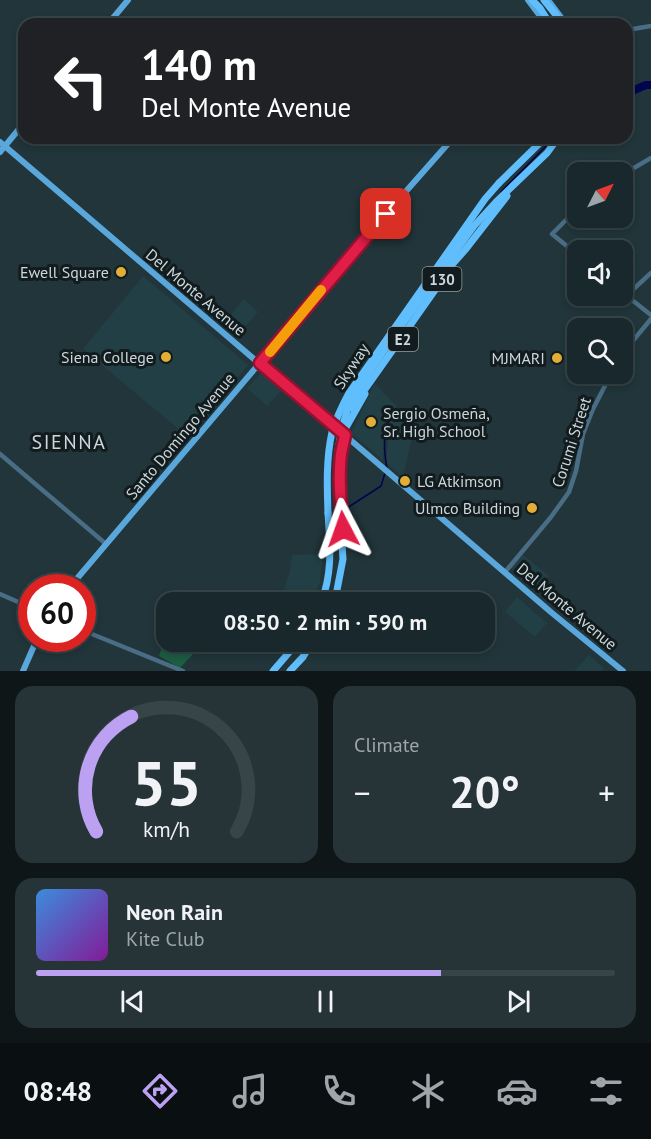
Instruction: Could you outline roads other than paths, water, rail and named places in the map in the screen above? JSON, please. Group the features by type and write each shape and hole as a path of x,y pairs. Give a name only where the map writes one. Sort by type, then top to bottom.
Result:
{"highway":[{"path":"530,0 540,8 545,18"},
{"path":"546,0 558,18"},
{"name":"Skyway","path":"324,592 330,566 328,455 339,412 348,393 484,199 539,144"},
{"name":"Skyway","path":"340,453 342,427 351,399 393,337 474,226 554,144"},
{"name":"Skyway","path":"336,592 343,559 337,472 343,432 357,396 442,276 521,177"},
{"name":"Skyway","path":"328,455 352,408 476,234 499,183"},
{"path":"274,670 289,652"},
{"path":"291,671 306,652"}],"main road":[{"path":"113,18 128,0"},
{"path":"546,0 561,18"},
{"path":"2,147 18,130"},
{"name":"Santo Domingo Avenue","path":"81,574 405,191 448,144"},
{"name":"130","path":"343,432 372,378 490,194 539,144"},
{"name":"130","path":"324,592 330,573 331,549 326,475 328,447 340,407 357,378 472,225 553,144"},
{"name":"Del Monte Avenue","path":"2,147 333,426 343,432 623,671"},
{"path":"340,407 344,413 343,432"},
{"path":"340,453 358,447"},
{"path":"23,671 31,652"}],"street":[{"path":"633,29 651,26"},
{"path":"633,168 651,158"},
{"path":"567,219 552,234 567,246"},
{"path":"633,288 651,273"},
{"path":"633,301 651,317 633,340"},
{"name":"Corumi Street","path":"505,572 569,492 576,471 583,434 606,384"},
{"path":"0,454 106,544"},
{"path":"0,594 18,602"},
{"path":"96,636 183,671"}],"waterway":[{"path":"633,90 651,85"},
{"path":"501,192 548,144"},
{"path":"387,468 386,429 396,409"},
{"path":"347,508 381,486 385,473"}],"place":[{"name":"Ewell Square","path":"121,272"},
{"name":"Siena College","path":"166,357"},
{"name":"MJMARI","path":"557,358"},
{"name":"Sergio Osmeña, Sr. High School","path":"371,422"},
{"name":"LG Atkimson","path":"405,481"},
{"name":"Ulmco Building","path":"532,508"}],"district":[{"name":"SIENNA","path":"69,442"}]}
